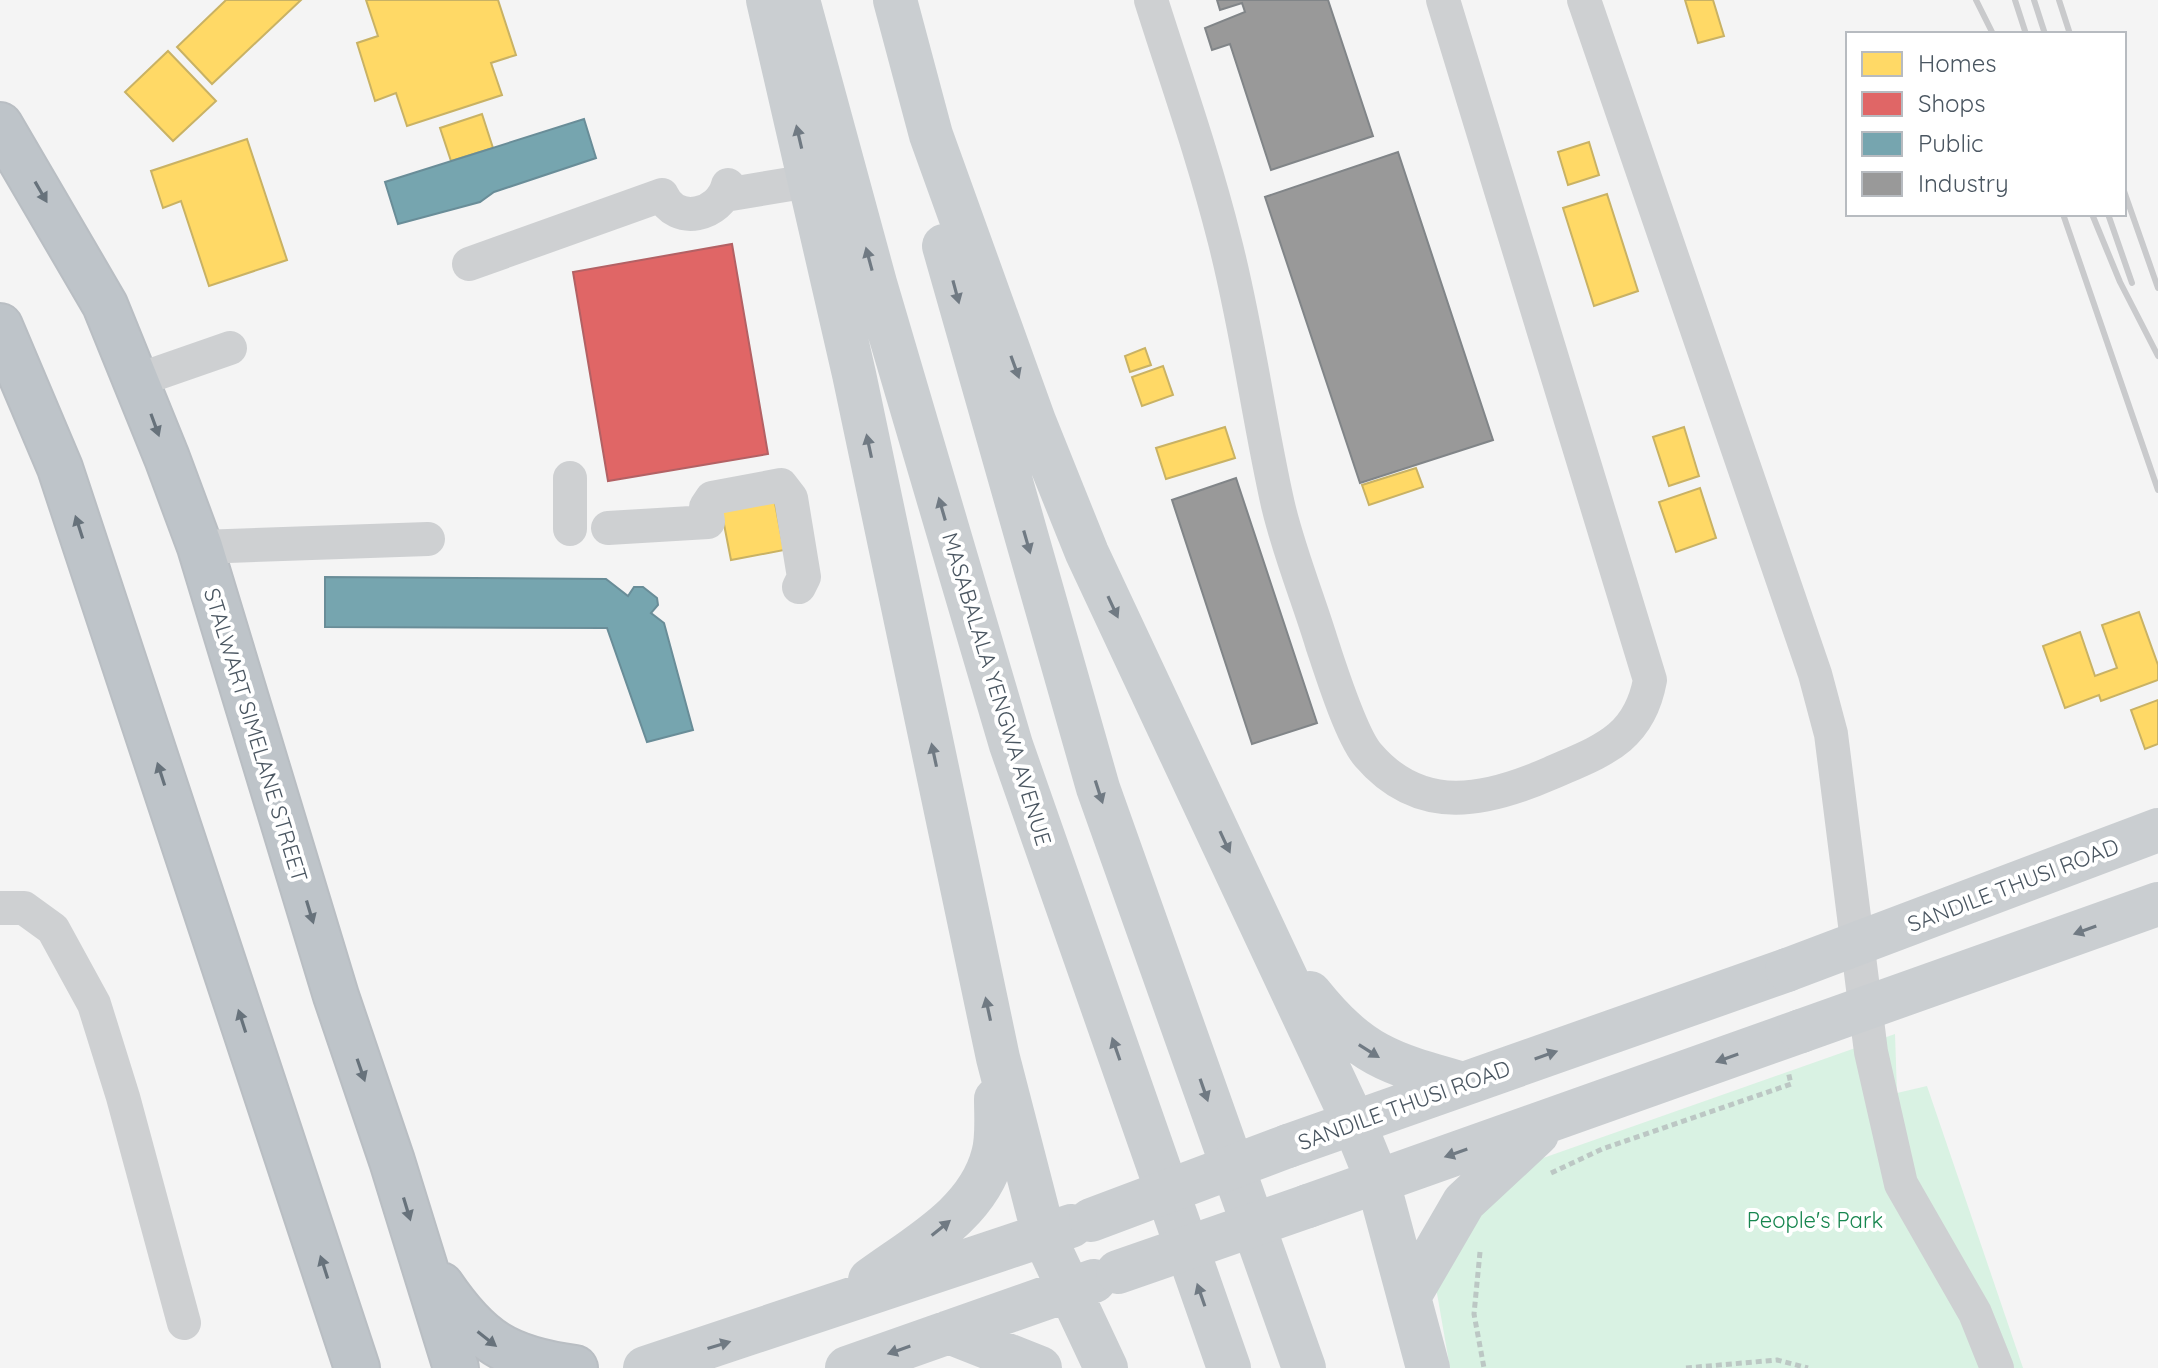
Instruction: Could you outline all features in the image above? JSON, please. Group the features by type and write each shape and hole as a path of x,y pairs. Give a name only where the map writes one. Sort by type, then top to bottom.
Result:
{"highway":[{"name":"STALWART SIMELANE STREET","path":"0,125 105,305 138,380 200,547 336,996 456,1368"},
{"path":"0,326 60,468 345,1355"},
{"path":"421,1256 462,1317 487,1341 514,1356 575,1368"}],"main road":[{"path":"768,0 854,374 998,1058 1044,1236 1106,1368"},
{"name":"MASABALALA YENGWA AVENUE","path":"798,0 875,283 1011,745 1229,1368"},
{"path":"878,0 967,331 1098,788 1304,1368"},
{"path":"895,0 931,135 1058,480 1087,553 1278,953 1354,1123 1378,1182 1428,1368"},
{"name":"SANDILE THUSI ROAD","path":"645,1368 1091,1220 1288,1146 1787,970 2158,830"},
{"path":"847,1368 2158,904"},
{"path":"1278,953 1355,1042 1393,1065 1463,1084"},
{"path":"833,1307 938,1231 976,1195 994,1152 998,1058"},
{"path":"1410,1295 1429,1257 1464,1202 1553,1119"},
{"path":"949,1332 1040,1368"}],"lane":[{"path":"1151,0 1224,236 1256,376 1279,507 1332,674 1367,754 1393,777 1425,794 1460,801 1512,790 1607,749 1630,730 1646,701 1650,680 1443,0"},
{"path":"1584,0 1815,674 1831,734 1871,1052 1901,1184 1975,1313 1997,1368"},
{"path":"469,264 662,195 668,207 678,213 709,209 726,190 809,181"},
{"path":"138,380 230,348"},
{"path":"570,478 570,529"},
{"path":"608,528 708,522 706,507 712,498 781,485 787,491 793,514 804,577 799,587"},
{"path":"200,547 428,539"},
{"path":"0,908 24,908 53,929 94,1004 123,1097 184,1323"}],"path":[{"path":"1547,1174 1602,1149 1791,1084 1790,1035"},
{"path":"1484,1243 1477,1257 1474,1314 1484,1368"},
{"path":"1686,1368 1777,1360 1808,1368"}],"green space":[{"name":"People's Park","path":"1895,1034 1897,1093 1927,1086 2023,1368 1450,1368 1435,1282 1470,1217 1523,1165"}],"building: Homes":[{"path":"226,0 301,0 212,84 177,47"},
{"path":"366,0 498,0 516,55 491,63 502,95 407,126 396,93 375,101 357,43 378,36"},
{"path":"1685,0 1713,0 1724,36 1698,43"},
{"path":"168,51 216,101 173,141 125,92"},
{"path":"482,114 493,148 451,161 440,128"},
{"path":"247,139 287,260 209,286 181,201 163,208 151,171"},
{"path":"1589,142 1599,175 1568,185 1558,152"},
{"path":"1607,194 1638,291 1594,306 1563,208"},
{"path":"1145,348 1151,365 1130,372 1125,356"},
{"path":"1163,366 1173,395 1142,406 1132,377"},
{"path":"1225,427 1235,458 1166,479 1156,448"},
{"path":"1684,427 1699,476 1669,486 1653,437"},
{"path":"1416,468 1423,487 1369,505 1362,485"},
{"path":"1700,488 1716,538 1676,552 1659,502"},
{"path":"774,498 784,550 731,560 721,509"},
{"path":"2139,612 2158,665 2158,680 2101,701 2099,695 2065,708 2043,646 2080,632 2095,676 2117,668 2102,625"},
{"path":"2158,700 2158,744 2145,749 2131,710"}],"building: Shops":[{"path":"732,244 768,454 608,481 573,272"}],"building: Public":[{"path":"584,119 596,158 494,192 480,202 398,224 385,182"},
{"path":"325,577 606,579 628,596 634,587 643,587 657,598 658,605 651,613 664,623 693,730 647,742 607,628 325,627"}],"building: Industry":[{"path":"1217,0 1328,0 1373,136 1271,170 1230,44 1212,50 1205,28 1245,12 1242,3 1220,10"},
{"path":"1398,152 1493,440 1360,483 1265,197"},
{"path":"1236,478 1317,723 1252,744 1172,500"}],"railway":[{"path":"1976,0 1992,32"},
{"path":"2015,0 2025,32"},
{"path":"2034,0 2044,32"},
{"path":"2059,0 2069,32"},
{"path":"2126,197 2158,288"},
{"path":"2064,216 2158,490"},
{"path":"2093,216 2120,282 2158,356"},
{"path":"2109,216 2132,283"}]}
